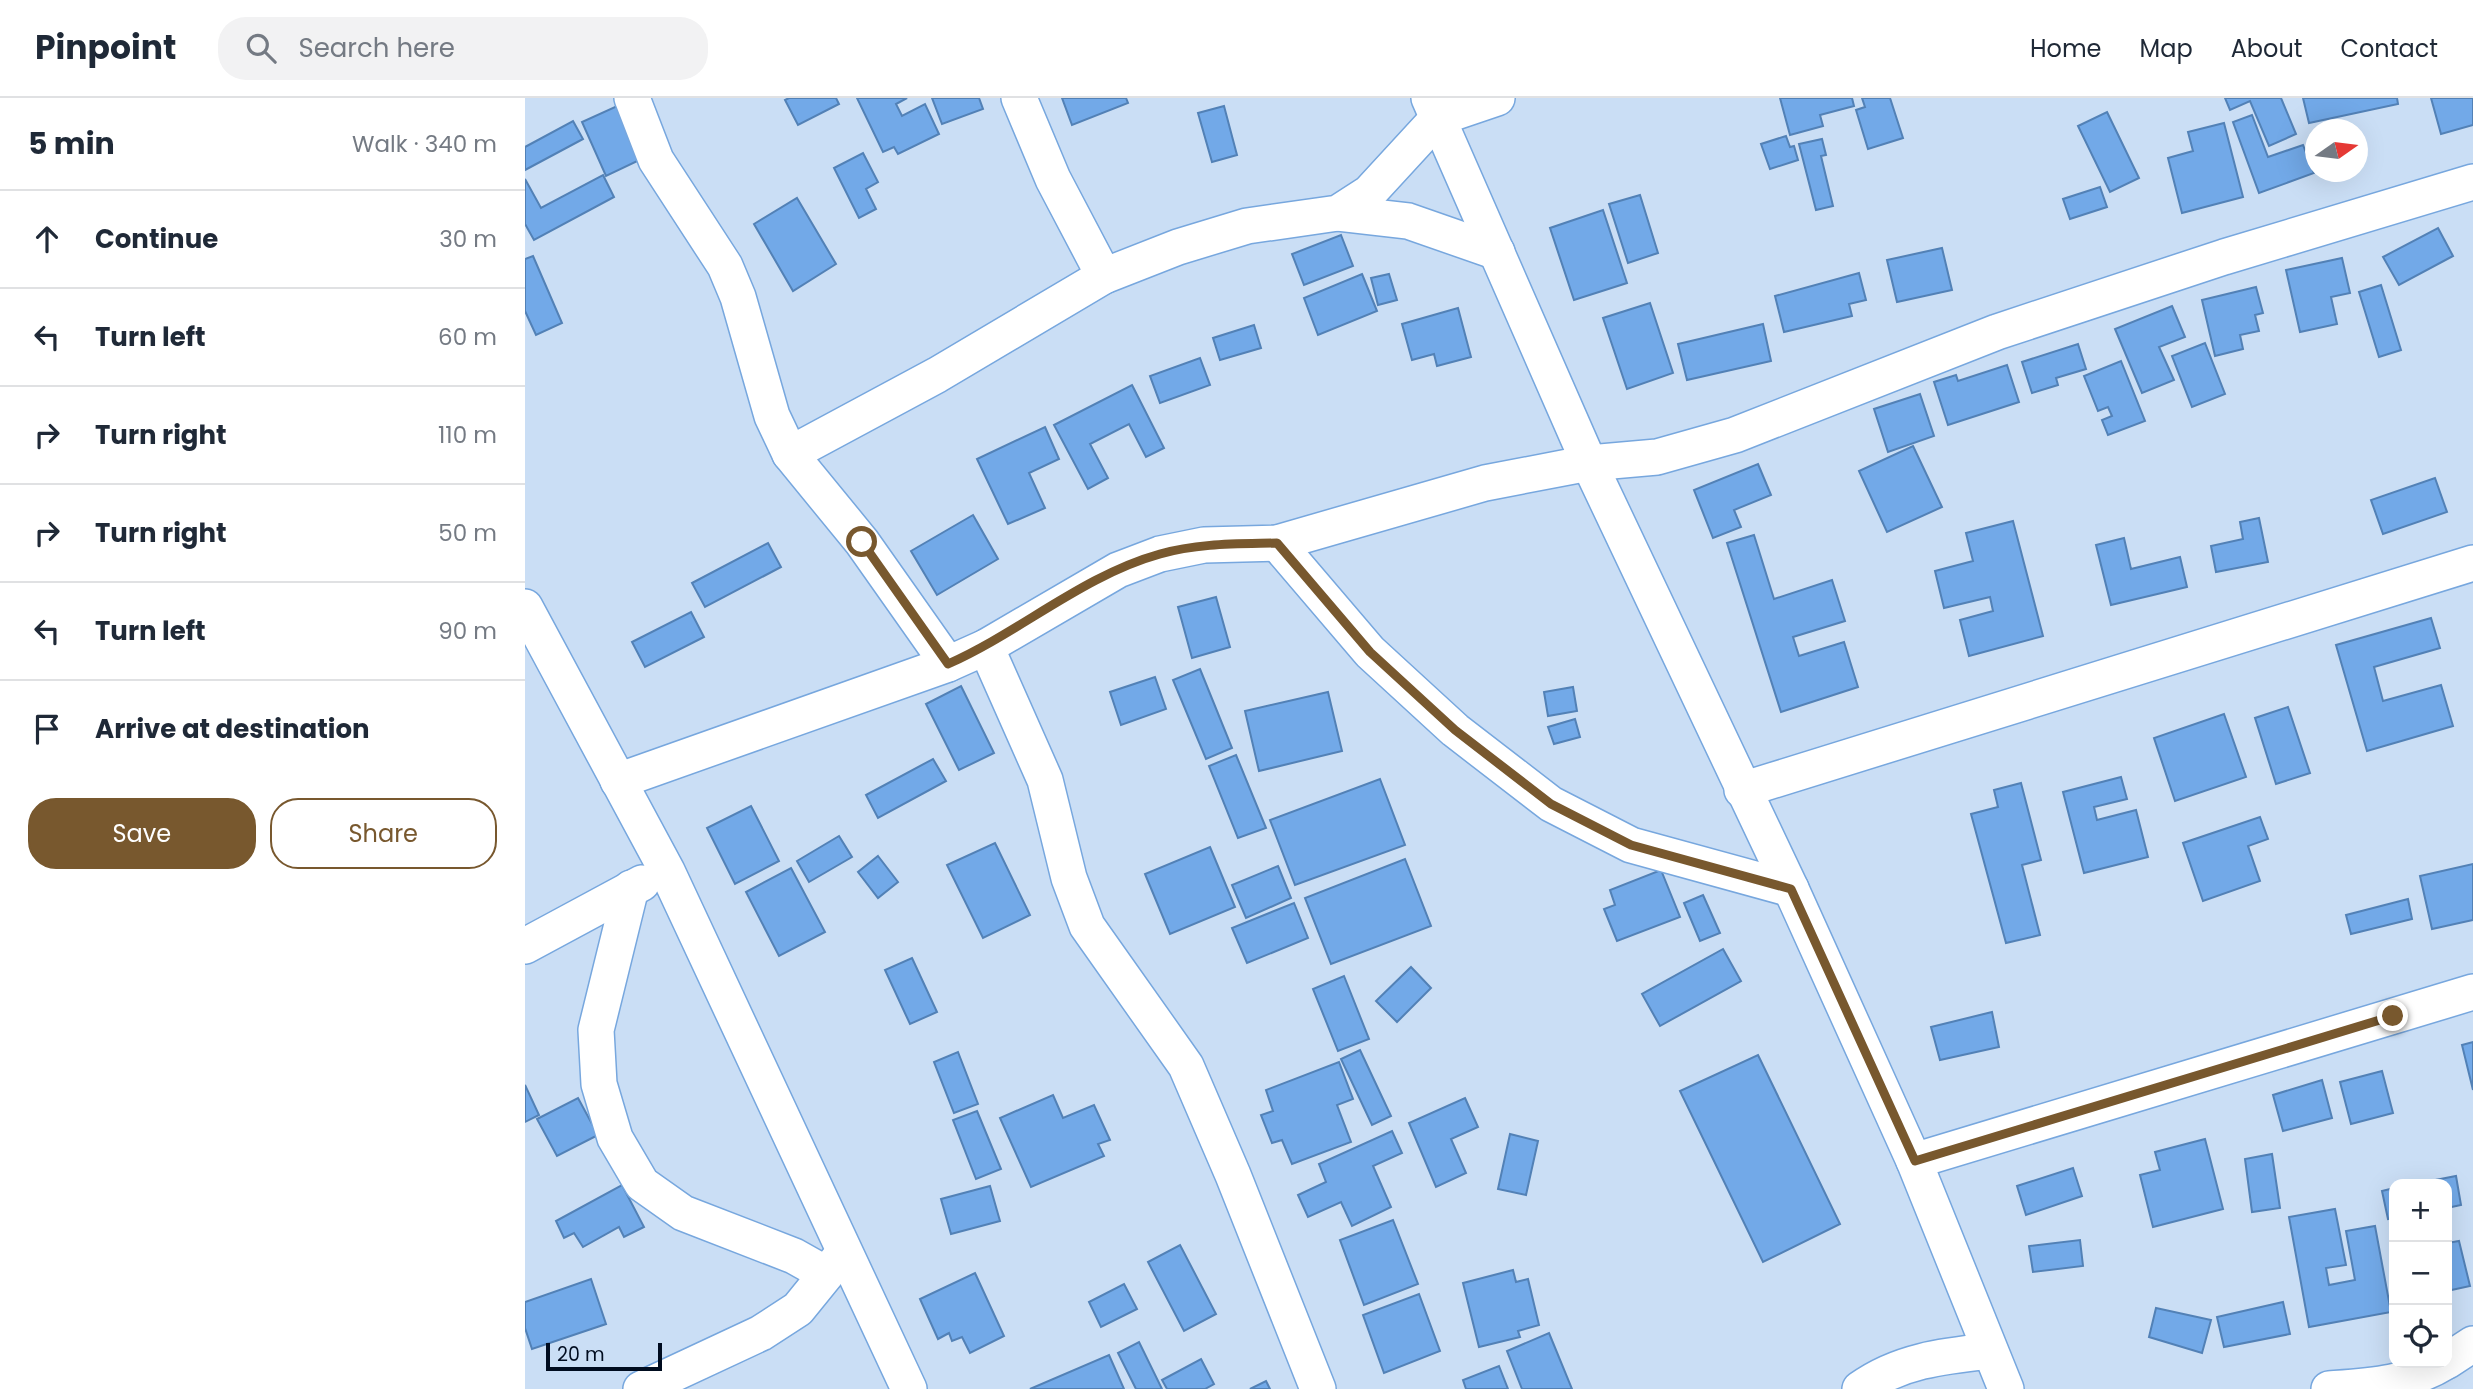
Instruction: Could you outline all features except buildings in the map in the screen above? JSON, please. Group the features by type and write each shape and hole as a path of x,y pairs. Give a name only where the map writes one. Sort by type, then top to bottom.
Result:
{"street":[{"path":"632,98 656,160 729,276 748,326 772,416 790,454 862,542 948,664"},
{"path":"1019,98 1053,179 1104,276"},
{"path":"1338,213 1369,193 1434,108 1497,98"},
{"path":"1434,108 1589,463 1791,889 1915,1161 2006,1389"},
{"path":"618,781 948,664 986,648 1118,570 1160,554 1204,545 1277,543 1485,482 1589,463 1657,457 1735,435 1997,332 2224,257 2473,182"},
{"path":"790,454 937,375 1104,276 1178,247 1247,226 1338,213 1408,221 1497,252"},
{"path":"1277,543 1370,652 1455,730 1551,804 1631,845 1791,889"},
{"path":"1742,790 2473,563"},
{"path":"525,607 667,871 835,1263 909,1389"},
{"path":"986,648 1045,780 1069,878 1087,926 1186,1066 1233,1175 1318,1389"},
{"path":"525,946 667,871"},
{"path":"631,888 596,1030 599,1084 615,1138 642,1184 683,1213 794,1256 835,1263"},
{"path":"1915,1161 2473,992"},
{"path":"641,1389 761,1333 798,1309 835,1263"},
{"path":"2452,1358 2473,1344"},
{"path":"1860,1389 1913,1363 1933,1357 1989,1351"},
{"path":"2329,1389 2381,1385 2425,1374 2435,1368"}],"route":[{"path":"862,542 948,664 986,648 1118,570 1160,554 1204,545 1277,543 1370,652 1455,730 1551,804 1631,845 1791,889 1915,1161 2393,1016"}]}
